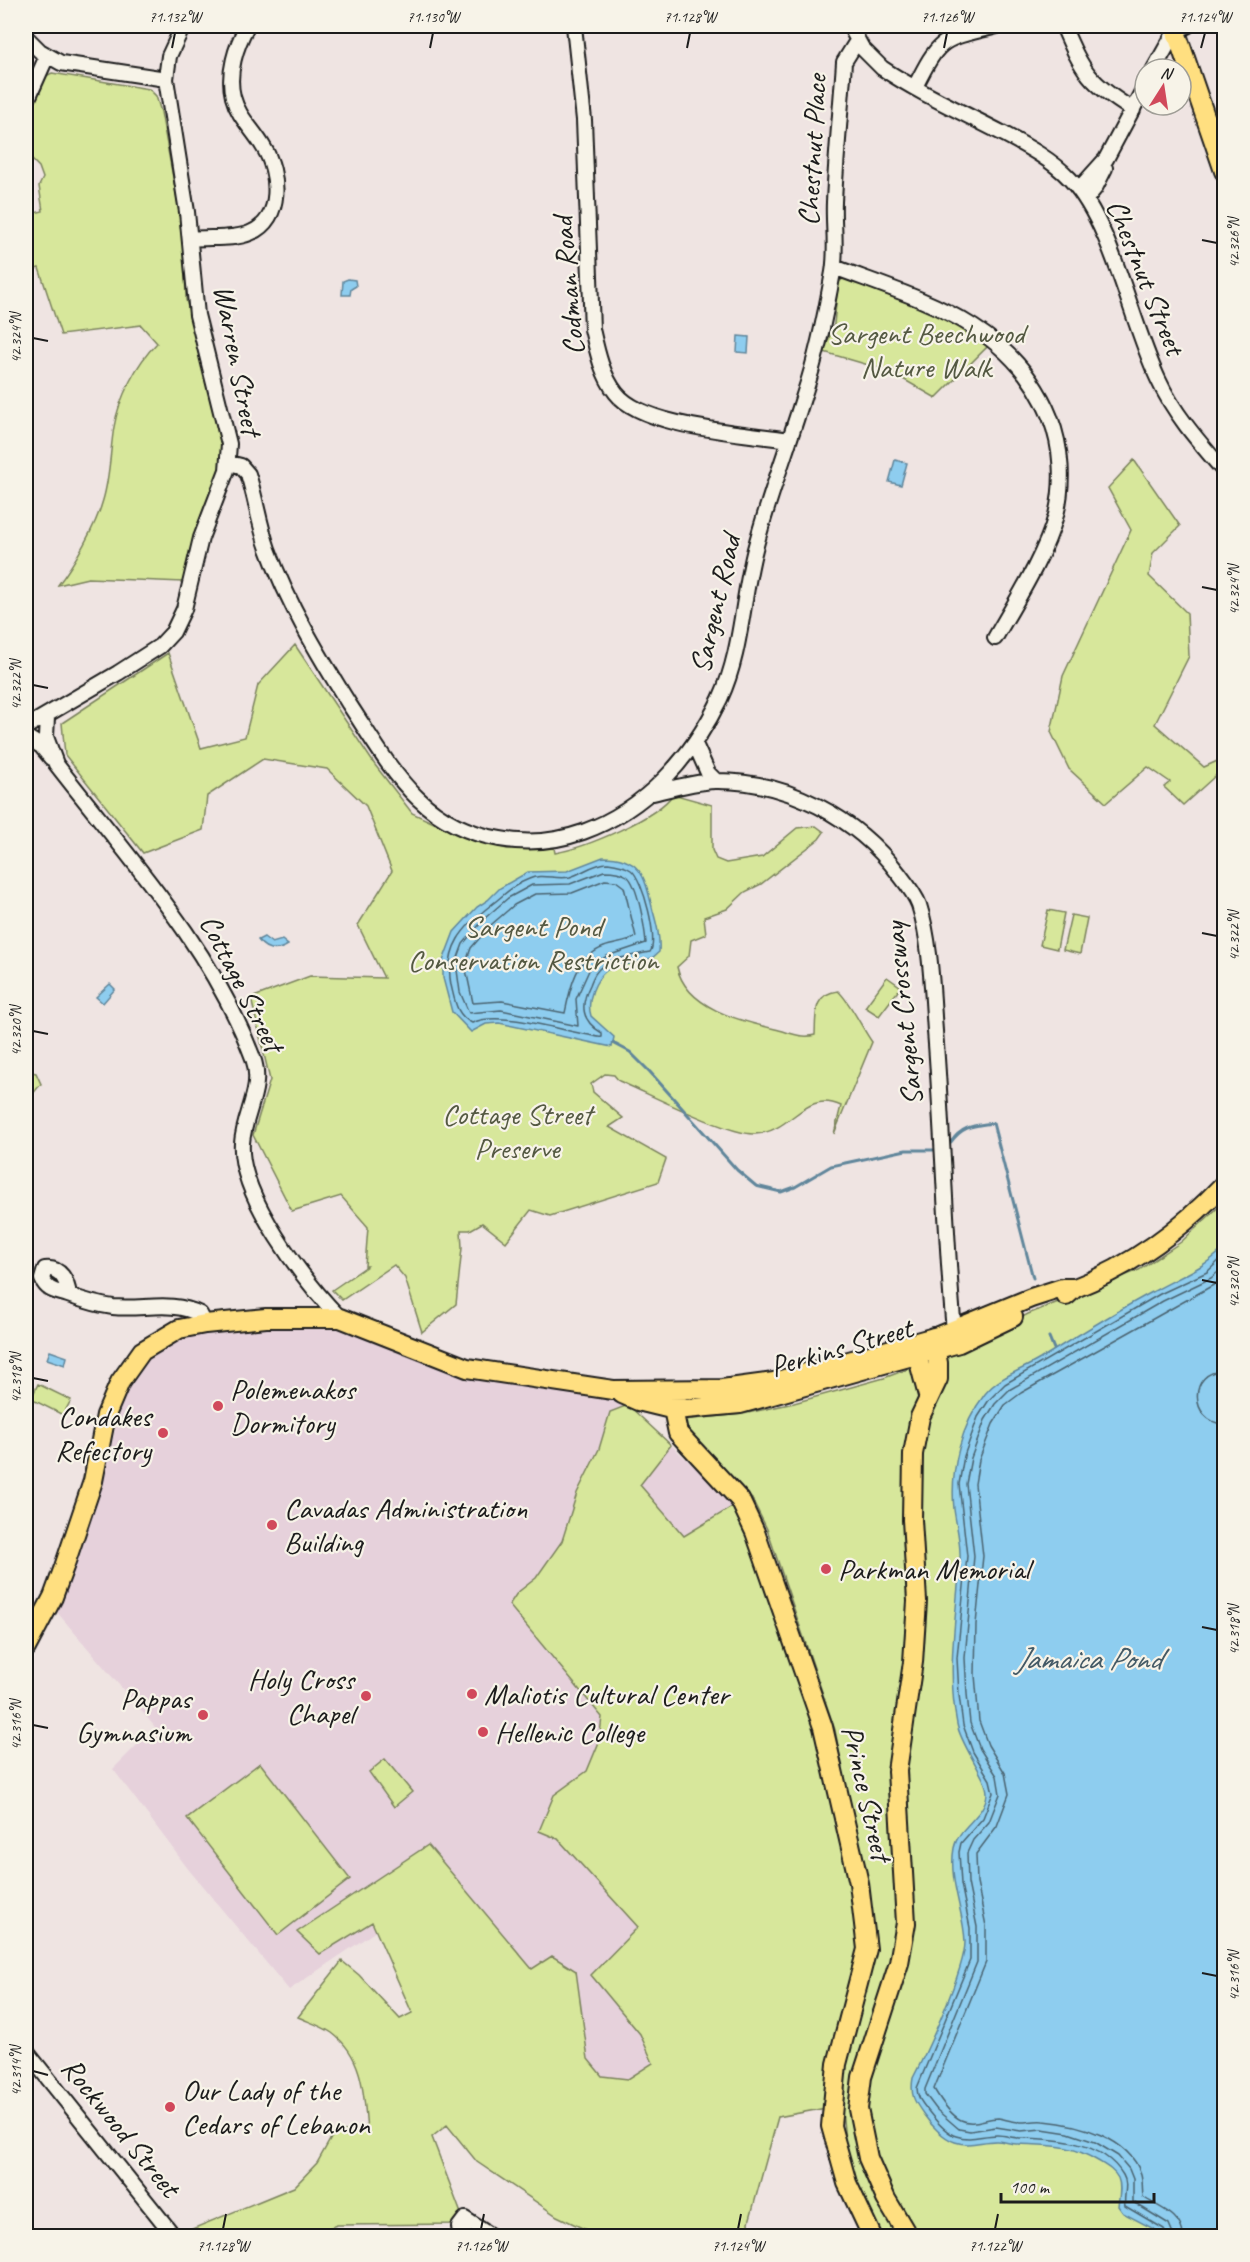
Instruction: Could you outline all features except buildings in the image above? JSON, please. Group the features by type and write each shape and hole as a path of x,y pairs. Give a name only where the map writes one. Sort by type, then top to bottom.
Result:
{"main road":[{"path":"1179,27 1221,150 1224,171"},
{"name":"Perkins Street","path":"613,1390 638,1401 675,1410 747,1403 934,1343 967,1340 1019,1314 1065,1296 1075,1288 1157,1246 1208,1203 1224,1184"},
{"name":"Perkins Street","path":"934,1343 954,1330 1031,1298 1062,1288 1075,1288"},
{"path":"26,1648 53,1597 93,1481 106,1415 120,1382 134,1360 150,1345 179,1329 266,1318 340,1318"},
{"name":"Cottage Street","path":"340,1318 467,1368 537,1378"},
{"path":"908,2236 886,2199 868,2158 858,2109 862,2077 899,1963 906,1923 897,1771 913,1662 917,1610 912,1520 913,1454 919,1420 928,1396 938,1379 934,1343"},
{"path":"915,1349 928,1396"},
{"name":"Perkins Street","path":"537,1378 613,1390 678,1390 760,1385 915,1349"},
{"path":"677,1430 675,1410 678,1390"},
{"path":"638,1401 666,1425 677,1430"},
{"name":"Prince Street","path":"677,1430 684,1442 740,1500 755,1532 823,1727 840,1796 859,1883 867,1949 837,2064 831,2126 848,2183 872,2236"}],"street":[{"name":"Warren Street","path":"26,727 47,717 160,645 176,629 184,609 201,538 229,463 227,435 198,322 191,239 166,79 169,56 183,26"},
{"path":"191,239 251,232 265,220 274,202 277,185 274,168 264,147 240,113 232,88 235,55 247,26"},
{"name":"Codman Road","path":"574,26 584,120 592,329 599,359 608,379 617,394 647,415 668,421 789,440"},
{"name":"Chestnut Street","path":"850,26 857,41 882,68 1038,153 1058,167 1082,194 1101,229 1139,333 1169,401 1191,433 1224,471"},
{"path":"915,87 938,45 946,40 997,26"},
{"path":"1063,26 1080,65 1088,77 1096,86 1133,110 1105,160 1082,194"},
{"path":"1161,57 1179,27"},
{"path":"26,37 47,56 73,66 166,79"},
{"name":"Chestnut Place","path":"834,267 834,201 844,62 857,41"},
{"path":"26,104 47,56"},
{"path":"834,267 937,308 974,326 1016,360 1040,393 1060,452 1058,507 1045,543 996,638"},
{"name":"Sargent Road","path":"229,463 241,466 248,474 269,551 303,628 333,681 397,777 436,814 482,835 515,841 540,842 570,836 598,825 651,793 695,744 722,696 730,672 750,568 805,393 834,267"},
{"name":"Cottage Street","path":"47,717 46,737 56,764"},
{"name":"Cottage Street","path":"26,737 40,746 56,764 166,903 207,967 235,1018 252,1057 257,1076 241,1145 250,1185 294,1265 319,1299 340,1318"},
{"path":"695,744 708,773 716,781"},
{"name":"Sargent Crossway","path":"651,793 693,783 716,781 744,783 823,807 860,831 884,853 918,902 925,930 932,994 954,1330"},
{"path":"69,1295 112,1307 179,1306 200,1314 205,1324"},
{"name":"Rockwood Street","path":"26,2051 174,2236"},
{"path":"466,2236 460,2232 459,2227 465,2219 486,2236"}],"shaded area":[{"name":"Hellenic College","path":"306,1325 339,1329 401,1351 615,1399 628,1405 735,1505 854,1918 561,2136 413,1906 289,1990 189,1870 113,1769 155,1727 56,1611 79,1558 105,1475 122,1397 148,1358 182,1336 217,1329"}],"green space":[{"path":"52,73 149,89 156,96 161,112 184,237 186,300 222,428 223,458 220,471 202,513 183,582 88,578 58,585 84,544 100,510 107,482 116,416 124,393 135,371 157,343 141,325 61,335 39,268 26,272 26,215 43,211 39,186 43,178 39,167 28,156 26,120 44,77"},
{"name":"Sargent Beechwood Nature Walk","path":"844,278 934,313 955,323 988,346 936,398 889,371 824,352 834,324 838,283"},
{"path":"1134,460 1180,526 1153,553 1149,576 1187,613 1189,656 1155,724 1204,767 1224,758 1224,768 1183,805 1164,787 1170,782 1148,767 1106,803 1069,769 1051,732 1063,676 1131,530 1108,488"},
{"path":"295,645 375,765 412,813 464,837 507,849 554,848 555,853 584,845 637,822 665,803 673,794 712,805 712,850 716,859 726,863 762,857 797,828 816,826 824,832 819,839 761,884 745,892 727,909 704,917 706,934 691,940 689,956 677,967 682,981 703,1003 731,1017 800,1036 815,1035 818,1006 824,996 838,991 842,995 872,1042 834,1134 841,1106 828,1102 807,1107 768,1132 743,1133 688,1113 619,1081 614,1075 605,1074 591,1084 593,1092 623,1118 609,1127 666,1159 658,1182 550,1216 531,1210 506,1242 482,1223 470,1230 461,1230 462,1248 456,1304 422,1332 405,1278 394,1265 342,1300 332,1290 367,1266 365,1266 368,1227 341,1196 292,1211 253,1135 270,1080 251,998 310,976 384,978 358,925 392,871 366,806 327,769 263,759 207,796 203,830 143,853 65,755 62,723 168,653 201,748 245,737 258,685"},
{"path":"1048,910 1064,913 1057,949 1040,945"},
{"path":"1071,915 1087,918 1080,954 1063,950"},
{"path":"887,977 901,987 879,1016 865,1007"},
{"path":"26,1071 36,1073 41,1084 26,1102"},
{"name":"Jamaica Pond","path":"1224,1202 1224,2236 881,2236 858,2191 846,2151 841,2099 848,2055 865,1992 874,1935 835,1730 767,1529 752,1499 687,1439 683,1420 743,1414 794,1403 884,1378 964,1348 1028,1314 1139,1270 1181,1242"},
{"path":"38,1384 71,1400 63,1415 31,1399"},
{"path":"628,1405 671,1445 640,1485 684,1536 735,1505 786,1640 819,1737 857,1897 859,1956 826,2108 778,2117 749,2222 750,2236 599,2236 557,2216 477,2162 447,2125 432,2137 465,2224 337,2225 305,2236 197,2236 192,2229 294,2187 317,2163 335,2131 367,2131 363,2090 351,2053 332,2033 298,2017 342,1961 359,1975 400,2019 412,2013 372,1922 320,1954 297,1932 428,1845 532,1969 552,1956 576,1971 588,2059 602,2076 628,2079 653,2063 640,2034 591,1975 638,1927 558,1839 539,1831 554,1795 587,1771 599,1742 602,1717 509,1605 517,1593 536,1578 562,1541 577,1493 599,1449 610,1412"},
{"path":"385,1759 412,1792 394,1807 369,1772"},
{"path":"260,1763 350,1879 278,1935 187,1818"}],"water":[{"path":"355,280 356,286 351,289 350,295 342,295 343,281"},
{"path":"738,336 749,337 748,353 737,352"},
{"path":"895,460 907,463 901,485 889,482"},
{"path":"603,857 627,861 640,872 647,889 659,941 659,952 652,958 607,970 593,991 590,1003 591,1016 614,1037 612,1047 499,1023 486,1024 471,1032 452,1012 443,978 443,961 454,932 477,907 500,888 528,872 567,871"},
{"path":"264,937 272,943 282,940 288,945 279,949 268,948 258,940"},
{"path":"110,984 115,989 103,1003 96,997"},
{"name":"Jamaica Pond","path":"1224,1248 1224,1393 1220,1393 1219,1396 1224,1403 1224,2236 1167,2236 1123,2213 1118,2206 1120,2188 1118,2178 1112,2170 1088,2155 1059,2147 996,2141 971,2144 955,2142 946,2138 924,2115 914,2098 912,2084 944,2010 963,1954 964,1930 953,1872 954,1848 961,1833 982,1808 987,1793 983,1779 959,1733 952,1682 960,1553 953,1494 959,1448 969,1420 985,1394 997,1383 1126,1306 1200,1266"},
{"path":"50,1351 67,1357 65,1365 47,1359"}],"waterway":[{"path":"613,1043 630,1052 737,1170 756,1186 781,1192 795,1187 831,1166 906,1150 938,1150"},
{"path":"951,1142 965,1129 993,1123 1033,1278"},
{"path":"1049,1337 1054,1349"}],"place":[{"name":"Polemenakos Dormitory","path":"218,1406"},
{"name":"Condakes Refectory","path":"163,1433"},
{"name":"Cavadas Administration Building","path":"272,1525"},
{"name":"Parkman Memorial","path":"826,1569"},
{"name":"Maliotis Cultural Center","path":"472,1694"},
{"name":"Holy Cross Chapel","path":"366,1696"},
{"name":"Pappas Gymnasium","path":"203,1715"},
{"name":"Hellenic College","path":"483,1732"},
{"name":"Our Lady of the Cedars of Lebanon","path":"170,2107"}],"park label":[{"name":"Sargent Pond Conservation Restriction","path":"533,943"},
{"name":"Cottage Street Preserve","path":"517,1131"}]}
